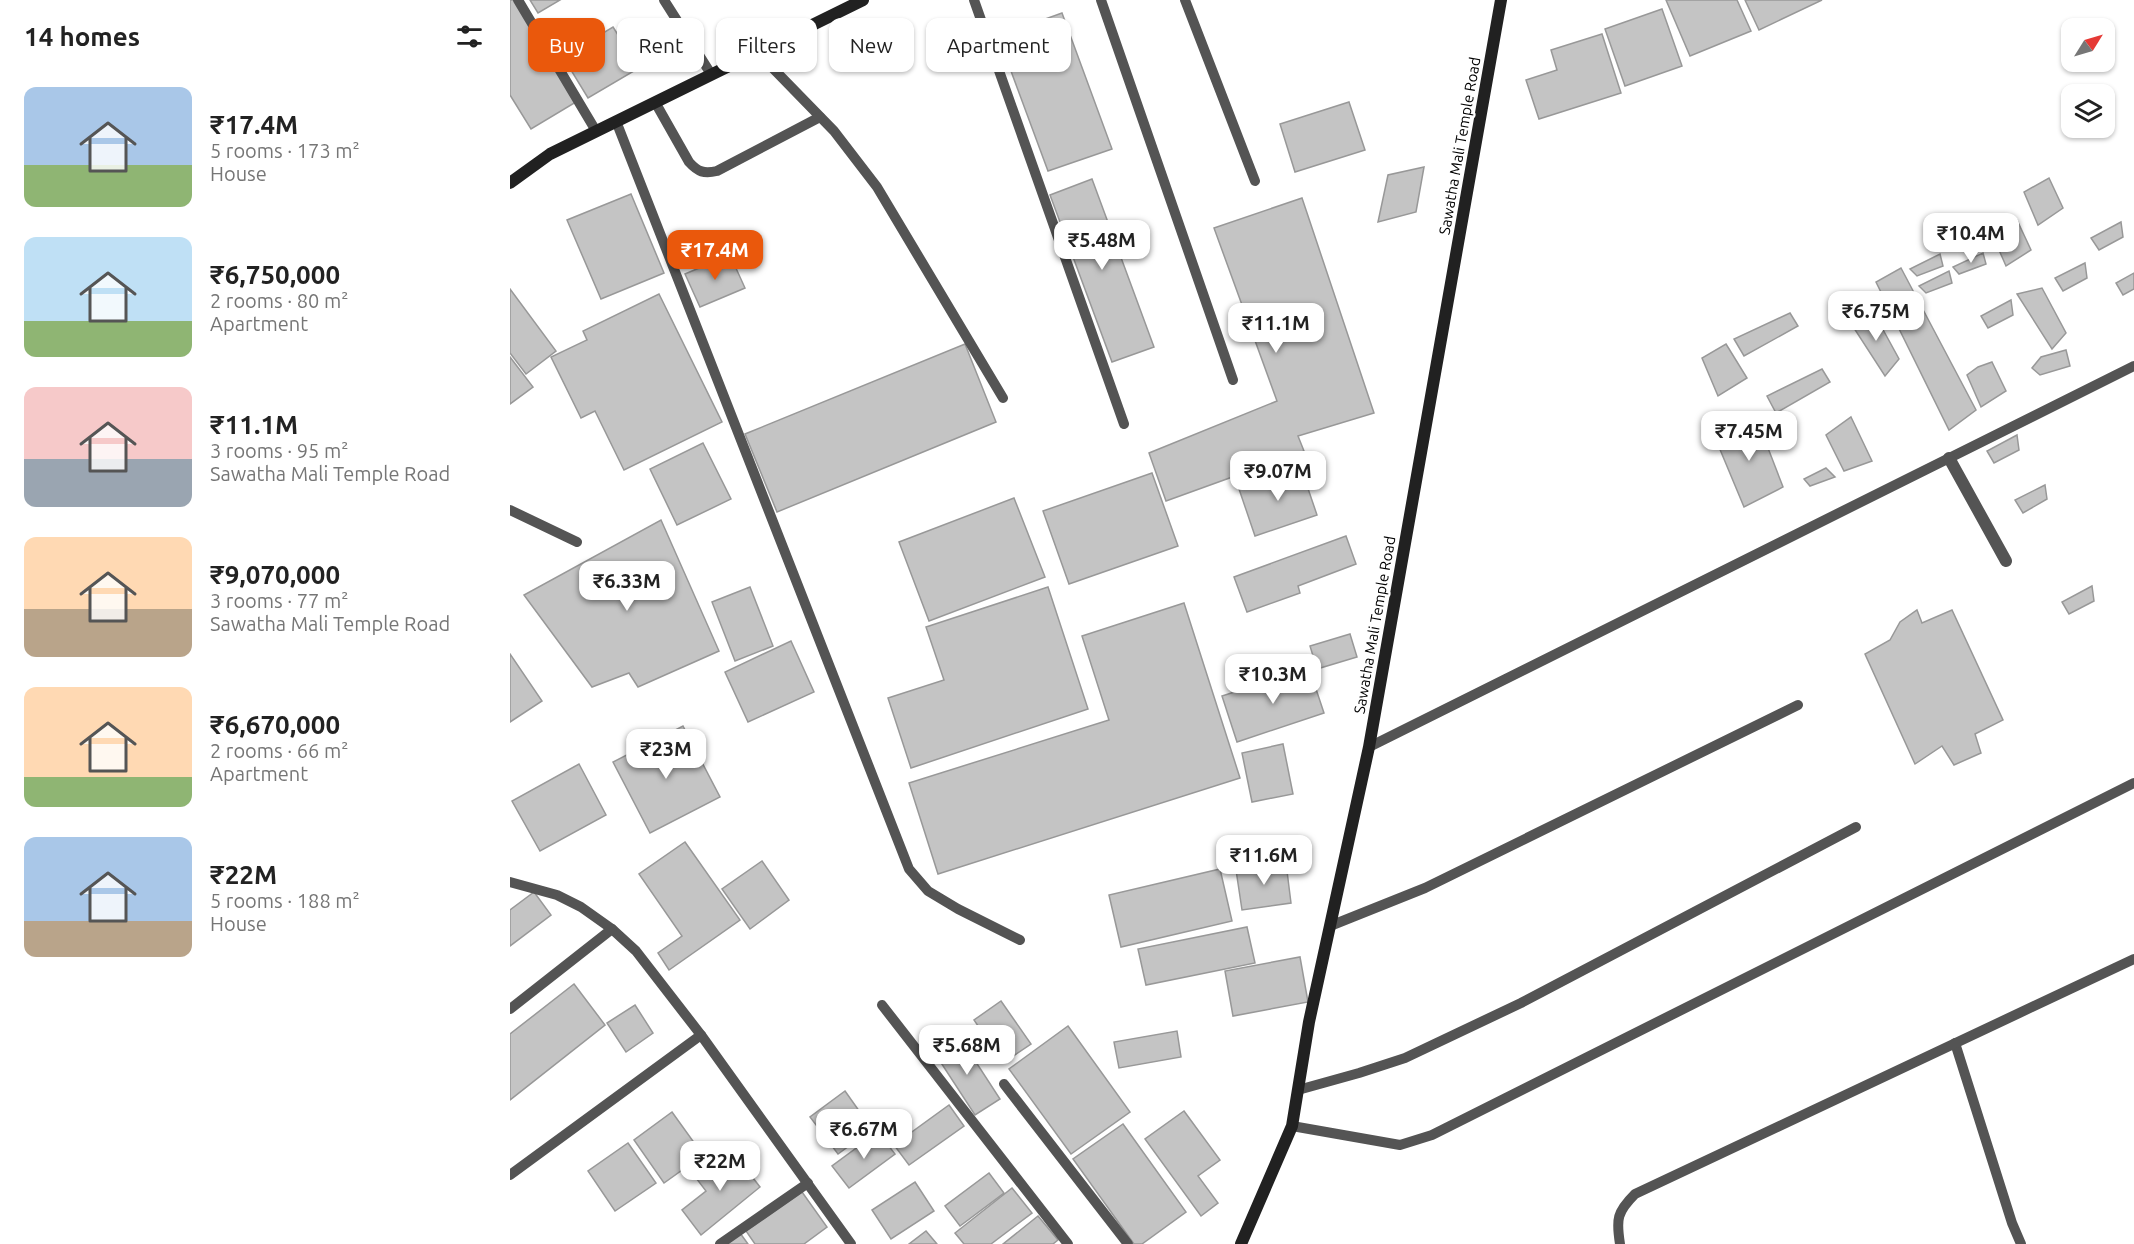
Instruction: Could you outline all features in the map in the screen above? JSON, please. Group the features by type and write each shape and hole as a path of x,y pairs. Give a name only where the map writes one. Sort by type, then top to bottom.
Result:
{"street":[{"path":"817,20 846,4 863,0"},
{"name":"Sawatha Mali Temple Road","path":"1240,1244 1292,1126 1309,1022 1369,747 1501,0"},
{"path":"510,183 550,154 717,72"},
{"path":"1949,458 2006,561"}],"lane":[{"path":"518,0 596,131"},
{"path":"664,0 711,75"},
{"path":"974,0 1124,424"},
{"path":"1101,0 1233,380"},
{"path":"1185,0 1255,181"},
{"path":"776,72 834,131 877,186 1003,398"},
{"path":"655,102 689,162 696,170 706,173 717,171 820,117"},
{"path":"616,121 909,869 928,891 1020,940"},
{"path":"1369,747 2134,366"},
{"path":"510,510 577,542"},
{"path":"1330,926 1425,888 1798,705"},
{"path":"1292,1126 1400,1145 1432,1135 2134,783"},
{"path":"1298,1089 1406,1058 1521,1003 1856,826"},
{"path":"510,882 557,895 581,907 612,929 636,951 701,1035 851,1244"},
{"path":"510,1009 612,929"},
{"path":"1620,1244 1617,1218 1624,1205 1635,1194 2134,959"},
{"path":"882,1005 1068,1244"},
{"path":"510,1175 701,1035"},
{"path":"1955,1043 2012,1223 2021,1244"},
{"path":"1004,1084 1128,1244"},
{"path":"720,1244 808,1183"}],"building":[{"path":"510,0 514,0 528,23 528,72 558,72 576,102 531,129 510,95"},
{"path":"530,0 560,0 538,13"},
{"path":"1666,0 1737,0 1751,31 1690,56"},
{"path":"1745,0 1822,0 1759,30"},
{"path":"1662,9 1682,66 1625,86 1605,29"},
{"path":"1062,13 1064,18 1048,18"},
{"path":"613,27 617,33 617,72 632,72 588,98 572,72 605,72 605,32"},
{"path":"1602,34 1621,93 1539,119 1526,80 1557,70 1551,50"},
{"path":"1071,37 1112,149 1048,171 1011,72 1071,72"},
{"path":"1349,102 1365,150 1295,172 1280,124"},
{"path":"1424,167 1416,212 1378,222 1388,175"},
{"path":"2049,178 2063,208 2038,225 2024,192"},
{"path":"1092,179 1154,347 1112,362 1050,195"},
{"path":"631,194 664,273 601,299 567,220"},
{"path":"1302,198 1374,413 1298,436 1304,451 1166,501 1149,453 1277,401 1214,228"},
{"path":"2017,220 2031,250 2006,266 1992,234"},
{"path":"2121,222 2123,237 2099,250 2091,238"},
{"path":"1972,225 1974,236 1948,246 1942,240"},
{"path":"1983,253 1986,264 1959,274 1953,267"},
{"path":"1940,254 1943,266 1917,276 1910,269"},
{"path":"730,255 745,288 700,307 685,274"},
{"path":"2085,263 2087,278 2063,291 2055,278"},
{"path":"1901,268 1976,410 1949,430 1876,282"},
{"path":"1949,271 1952,283 1926,293 1919,286"},
{"path":"2134,273 2134,289 2123,295 2116,283"},
{"path":"2042,288 2066,333 2052,349 2017,294"},
{"path":"510,289 556,351 526,374 510,353"},
{"path":"659,294 722,422 624,470 595,411 581,418 551,357 587,340 583,331"},
{"path":"2011,300 2013,315 1988,328 1981,316"},
{"path":"1790,313 1798,326 1744,356 1734,339"},
{"path":"1875,315 1899,359 1885,376 1850,322"},
{"path":"965,344 996,422 777,512 745,434"},
{"path":"1726,344 1747,378 1718,396 1702,358"},
{"path":"2066,350 2070,366 2040,375 2032,368 2041,357"},
{"path":"510,357 533,387 510,404"},
{"path":"1992,362 2006,391 1981,407 1967,375 1978,367"},
{"path":"1822,369 1830,382 1776,413 1767,396"},
{"path":"1751,417 1768,448 1783,487 1744,507 1714,435"},
{"path":"1851,417 1872,461 1844,471 1826,435"},
{"path":"2017,435 2019,450 1994,463 1987,451"},
{"path":"703,443 731,499 677,525 650,469"},
{"path":"1301,468 1317,515 1255,536 1239,489"},
{"path":"1826,468 1835,477 1810,486 1804,479"},
{"path":"1152,473 1178,546 1069,584 1043,511"},
{"path":"2045,485 2047,499 2023,513 2015,500"},
{"path":"1014,498 1045,577 929,621 899,542"},
{"path":"661,520 719,651 638,687 629,673 592,687 524,595"},
{"path":"1346,536 1356,564 1298,586 1300,593 1247,612 1234,577"},
{"path":"2092,586 2094,601 2069,614 2062,602"},
{"path":"750,587 773,646 735,661 712,602"},
{"path":"1048,587 1088,709 911,768 888,698 944,680 926,627"},
{"path":"1184,603 1240,778 938,874 909,783 1109,720 1082,636"},
{"path":"1917,610 1922,623 1952,610 2003,720 1975,734 1981,753 1954,765 1942,746 1915,764 1865,654 1890,640 1900,622"},
{"path":"1350,634 1357,657 1317,669 1310,646"},
{"path":"791,641 814,692 748,722 725,672"},
{"path":"510,654 542,701 510,722"},
{"path":"1309,668 1324,713 1237,742 1222,696"},
{"path":"683,726 720,797 650,833 613,762"},
{"path":"1283,744 1293,794 1252,802 1242,753"},
{"path":"579,764 606,815 540,851 512,801"},
{"path":"685,842 740,920 669,970 658,953 682,936 639,874"},
{"path":"762,861 789,900 750,929 722,889"},
{"path":"1286,863 1291,903 1242,910 1236,870"},
{"path":"1220,869 1232,921 1121,947 1109,895"},
{"path":"534,892 551,915 510,946 510,910"},
{"path":"1247,927 1255,963 1146,985 1138,949"},
{"path":"1300,957 1308,1002 1233,1016 1225,971"},
{"path":"574,984 605,1025 510,1100 510,1034"},
{"path":"1001,1001 1031,1044 1003,1063 974,1020"},
{"path":"635,1005 653,1033 626,1052 607,1023"},
{"path":"1068,1026 1130,1112 1071,1154 1009,1069"},
{"path":"1177,1031 1181,1057 1119,1068 1114,1042"},
{"path":"959,1036 1000,1099 975,1115 934,1052"},
{"path":"845,1091 872,1129 838,1154 810,1117"},
{"path":"949,1105 964,1126 909,1165 894,1145"},
{"path":"1184,1111 1220,1160 1198,1176 1218,1203 1201,1216 1145,1139"},
{"path":"672,1112 703,1155 664,1183 634,1140"},
{"path":"1123,1124 1186,1212 1142,1244 1134,1244 1073,1159"},
{"path":"878,1132 895,1154 849,1188 832,1166"},
{"path":"628,1143 656,1183 615,1211 588,1171"},
{"path":"732,1151 760,1187 701,1235 682,1210 706,1191 696,1178"},
{"path":"989,1173 1004,1193 960,1226 945,1206"},
{"path":"915,1182 934,1211 891,1239 872,1210"},
{"path":"1012,1188 1032,1213 991,1244 964,1244 955,1233"},
{"path":"802,1192 827,1227 804,1244 755,1244 746,1231"},
{"path":"1038,1216 1058,1240 1053,1244 1003,1244"},
{"path":"926,1231 937,1244 909,1244"},
{"path":"740,1233 748,1244 724,1244"}]}
